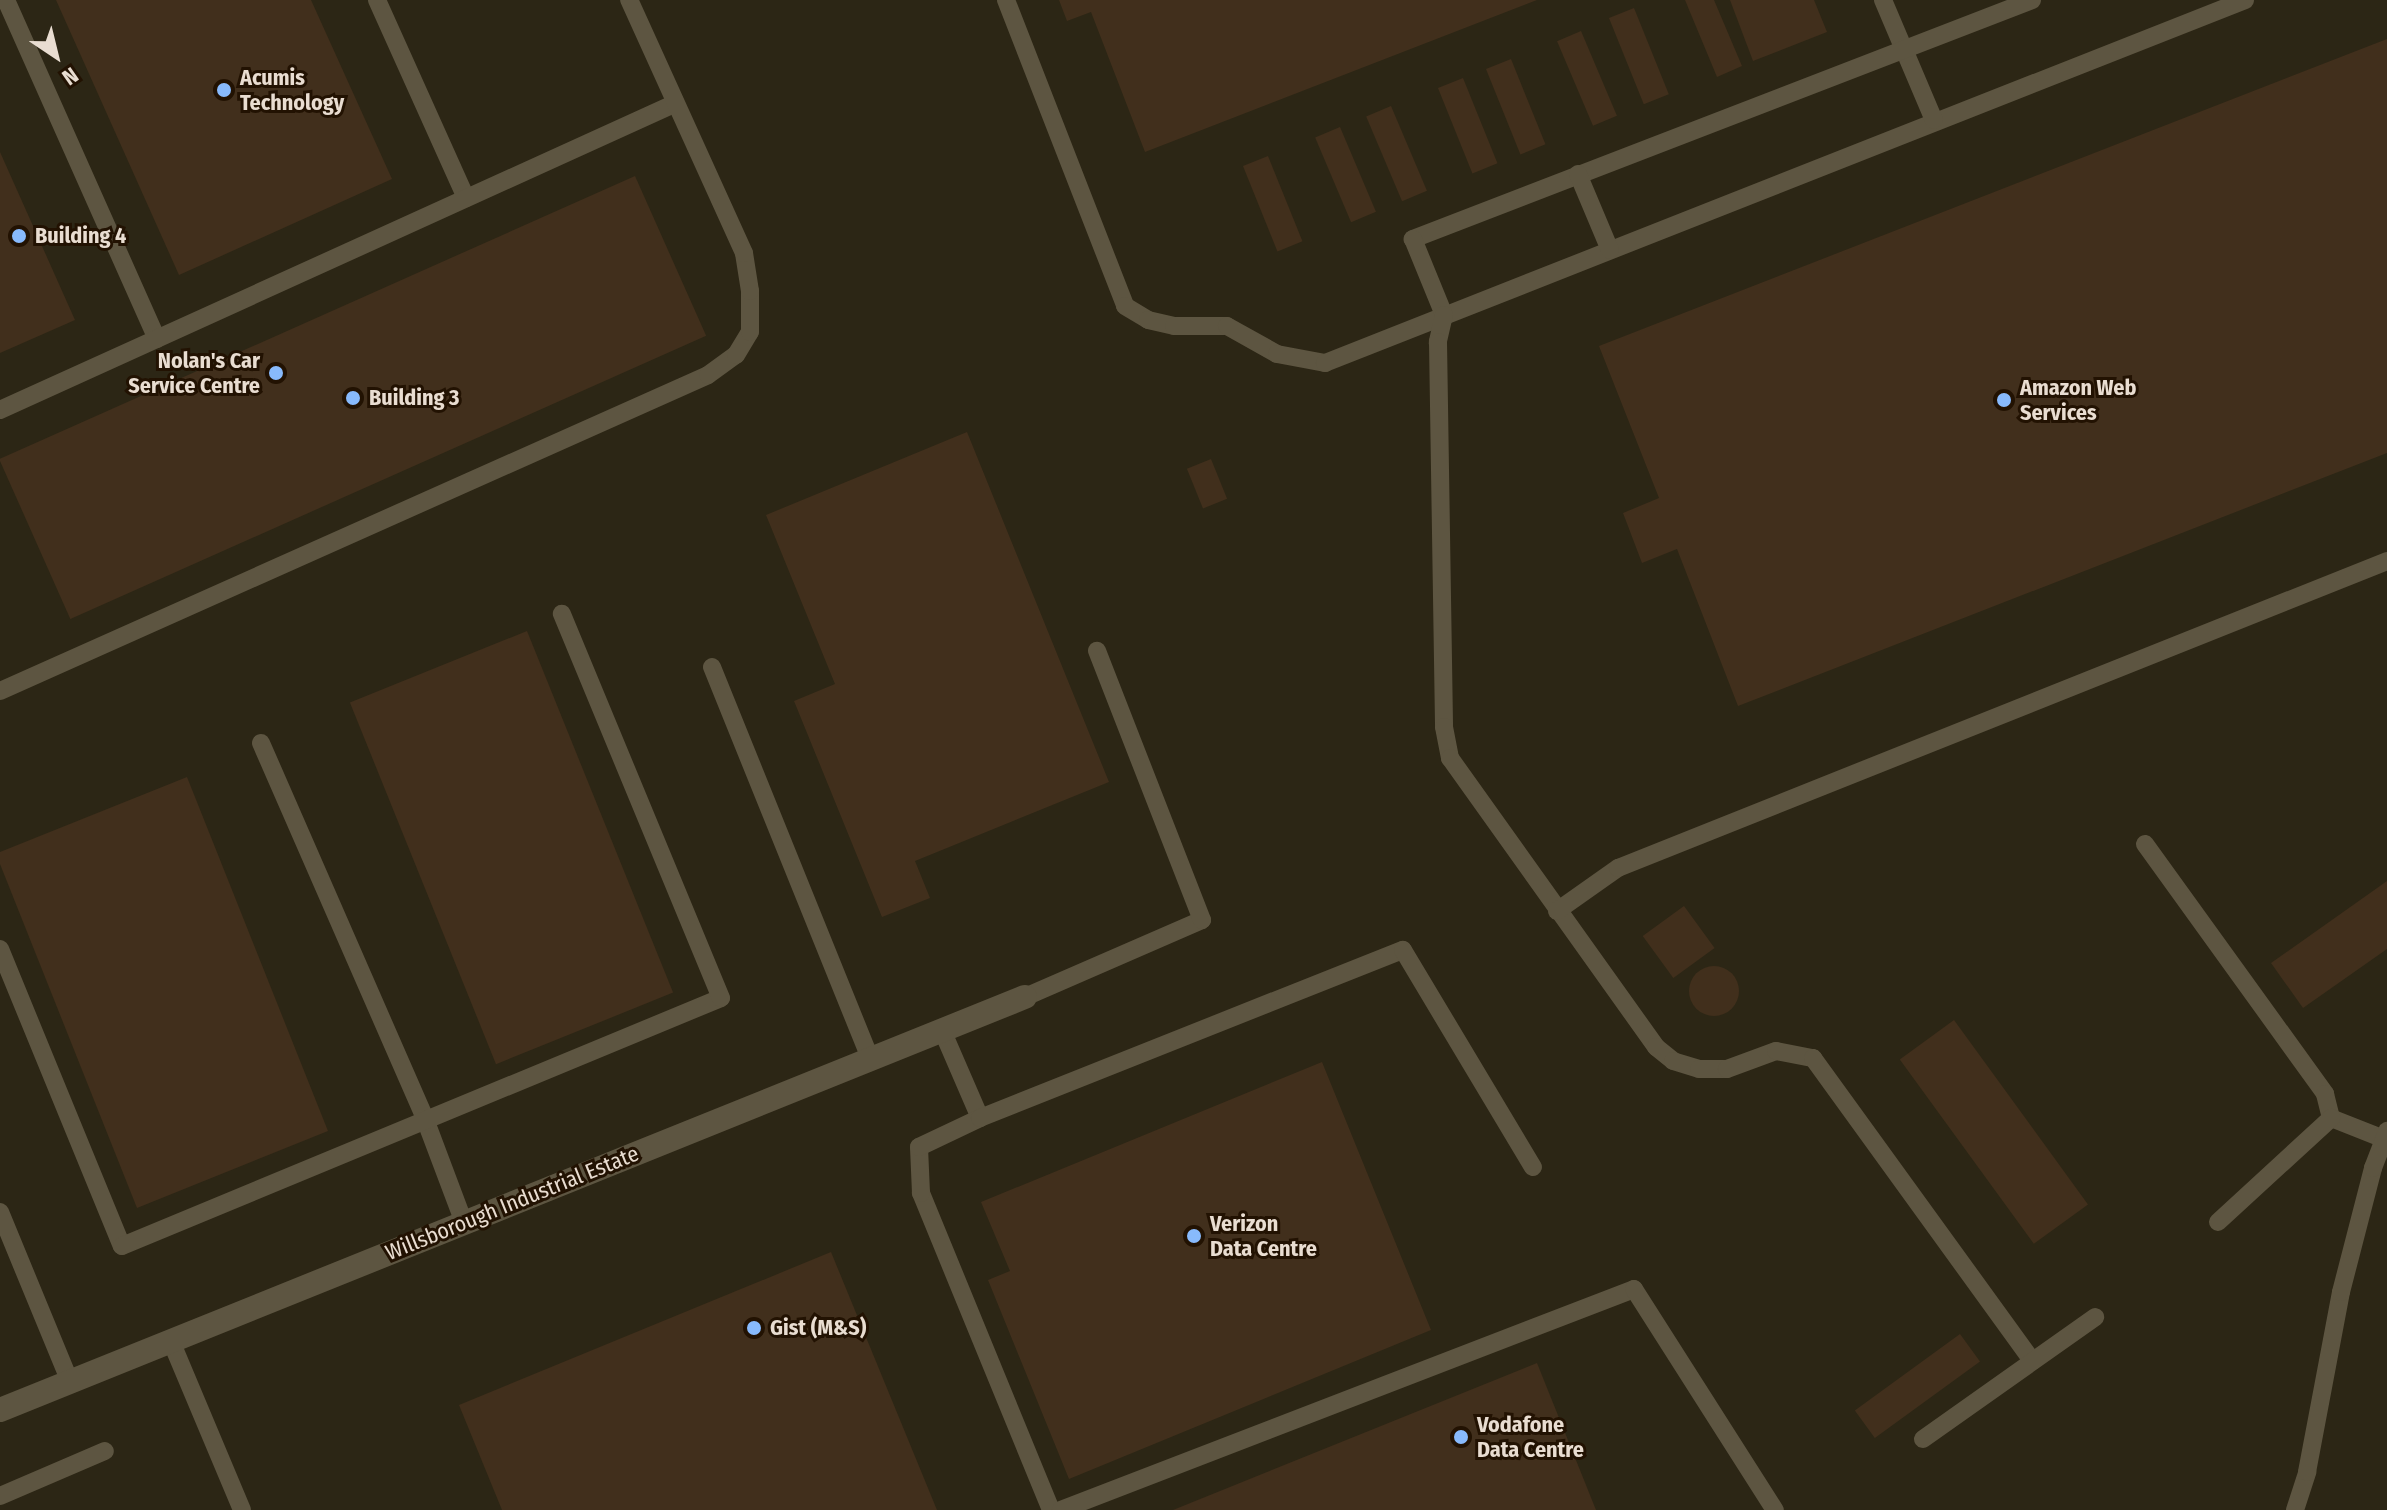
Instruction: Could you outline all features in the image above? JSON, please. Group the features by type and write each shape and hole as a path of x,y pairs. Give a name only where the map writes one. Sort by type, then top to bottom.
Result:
{"street":[{"name":"Willsborough Industrial Estate","path":"0,1410 1025,997"}],"lane":[{"path":"6,0 157,339"},
{"path":"377,0 466,198"},
{"path":"0,691 708,375 736,355 750,332 750,291 744,253 629,0"},
{"path":"1006,0 1125,306 1148,320 1174,326 1227,326 1277,354 1325,363 1934,120 2245,0"},
{"path":"1883,0 1934,120"},
{"path":"2032,0 1413,239 1444,315 1438,342 1444,727 1450,758 1656,1047 1673,1061 1699,1069 1727,1069 1776,1051 1813,1058 2032,1361"},
{"path":"0,410 674,104"},
{"path":"1578,174 1610,250"},
{"path":"1557,911 1618,868 2387,561"},
{"path":"0,949 122,1246 721,998 562,614"},
{"path":"1025,997 1202,920 1097,651"},
{"path":"712,667 870,1059"},
{"path":"261,743 425,1119 464,1223"},
{"path":"2145,844 2325,1094 2331,1118"},
{"path":"1051,1510 921,1193 919,1147 980,1118 1403,950 1533,1167"},
{"path":"942,1030 980,1118"},
{"path":"2295,1510 2307,1472 2341,1292 2373,1168 2386,1135 2331,1118"},
{"path":"2218,1222 2331,1118"},
{"path":"0,1212 70,1382"},
{"path":"1061,1510 1634,1289 1775,1510"},
{"path":"1923,1439 2095,1317"},
{"path":"171,1341 242,1510"},
{"path":"0,1496 105,1451"}],"shaded area":[{"path":"0,0 2387,0 2387,1510 0,1510"}],"building":[{"name":"Acumis Technology","path":"56,0 311,0 392,179 179,275"},
{"path":"1059,0 1537,0 1145,152 1091,12 1067,21"},
{"path":"1685,0 1714,0 1742,66 1717,77"},
{"path":"1730,0 1814,0 1827,32 1753,61"},
{"path":"1634,8 1669,94 1644,104 1609,18"},
{"path":"1581,31 1617,116 1593,126 1557,41"},
{"name":"Amazon Web Services","path":"2387,39 2387,453 1738,706 1677,549 1642,563 1623,513 1659,498 1599,346"},
{"path":"1511,59 1545,144 1520,154 1486,69"},
{"path":"1463,78 1497,163 1472,173 1438,88"},
{"path":"1391,106 1427,191 1402,201 1366,117"},
{"path":"1340,127 1376,212 1351,222 1315,138"},
{"name":"Building 4","path":"0,152 75,320 0,353"},
{"path":"1268,156 1302,241 1277,251 1243,166"},
{"name":"Building 3","path":"635,176 706,336 70,619 0,459"},
{"path":"967,432 1109,782 915,861 930,898 882,917 794,701 835,684 766,515"},
{"path":"1211,459 1227,499 1203,509 1187,469"},
{"path":"527,631 673,993 496,1064 350,703"},
{"path":"187,777 328,1131 137,1208 0,864 0,852"},
{"path":"2387,881 2387,949 2303,1008 2271,963"},
{"path":"1684,906 1715,948 1673,978 1643,936"},
{"path":"1714,966 1732,973 1739,991 1732,1009 1714,1016 1696,1009 1689,991 1696,973"},
{"path":"1954,1020 2088,1204 2034,1244 1900,1059"},
{"name":"Verizon Data Centre","path":"1322,1062 1431,1330 1069,1479 988,1280 1010,1271 981,1202"},
{"name":"Gist (M&S)","path":"831,1252 937,1510 502,1510 459,1405"},
{"path":"1960,1334 1980,1362 1875,1438 1855,1410"},
{"name":"Vodafone Data Centre","path":"1537,1363 1596,1510 1173,1510"}],"place":[{"name":"Acumis Technology","path":"224,90"},
{"name":"Building 4","path":"19,236"},
{"name":"Nolan's Car Service Centre","path":"276,373"},
{"name":"Building 3","path":"353,398"},
{"name":"Amazon Web Services","path":"2004,400"},
{"name":"Verizon Data Centre","path":"1194,1236"},
{"name":"Gist (M&S)","path":"754,1328"},
{"name":"Vodafone Data Centre","path":"1461,1437"}]}
